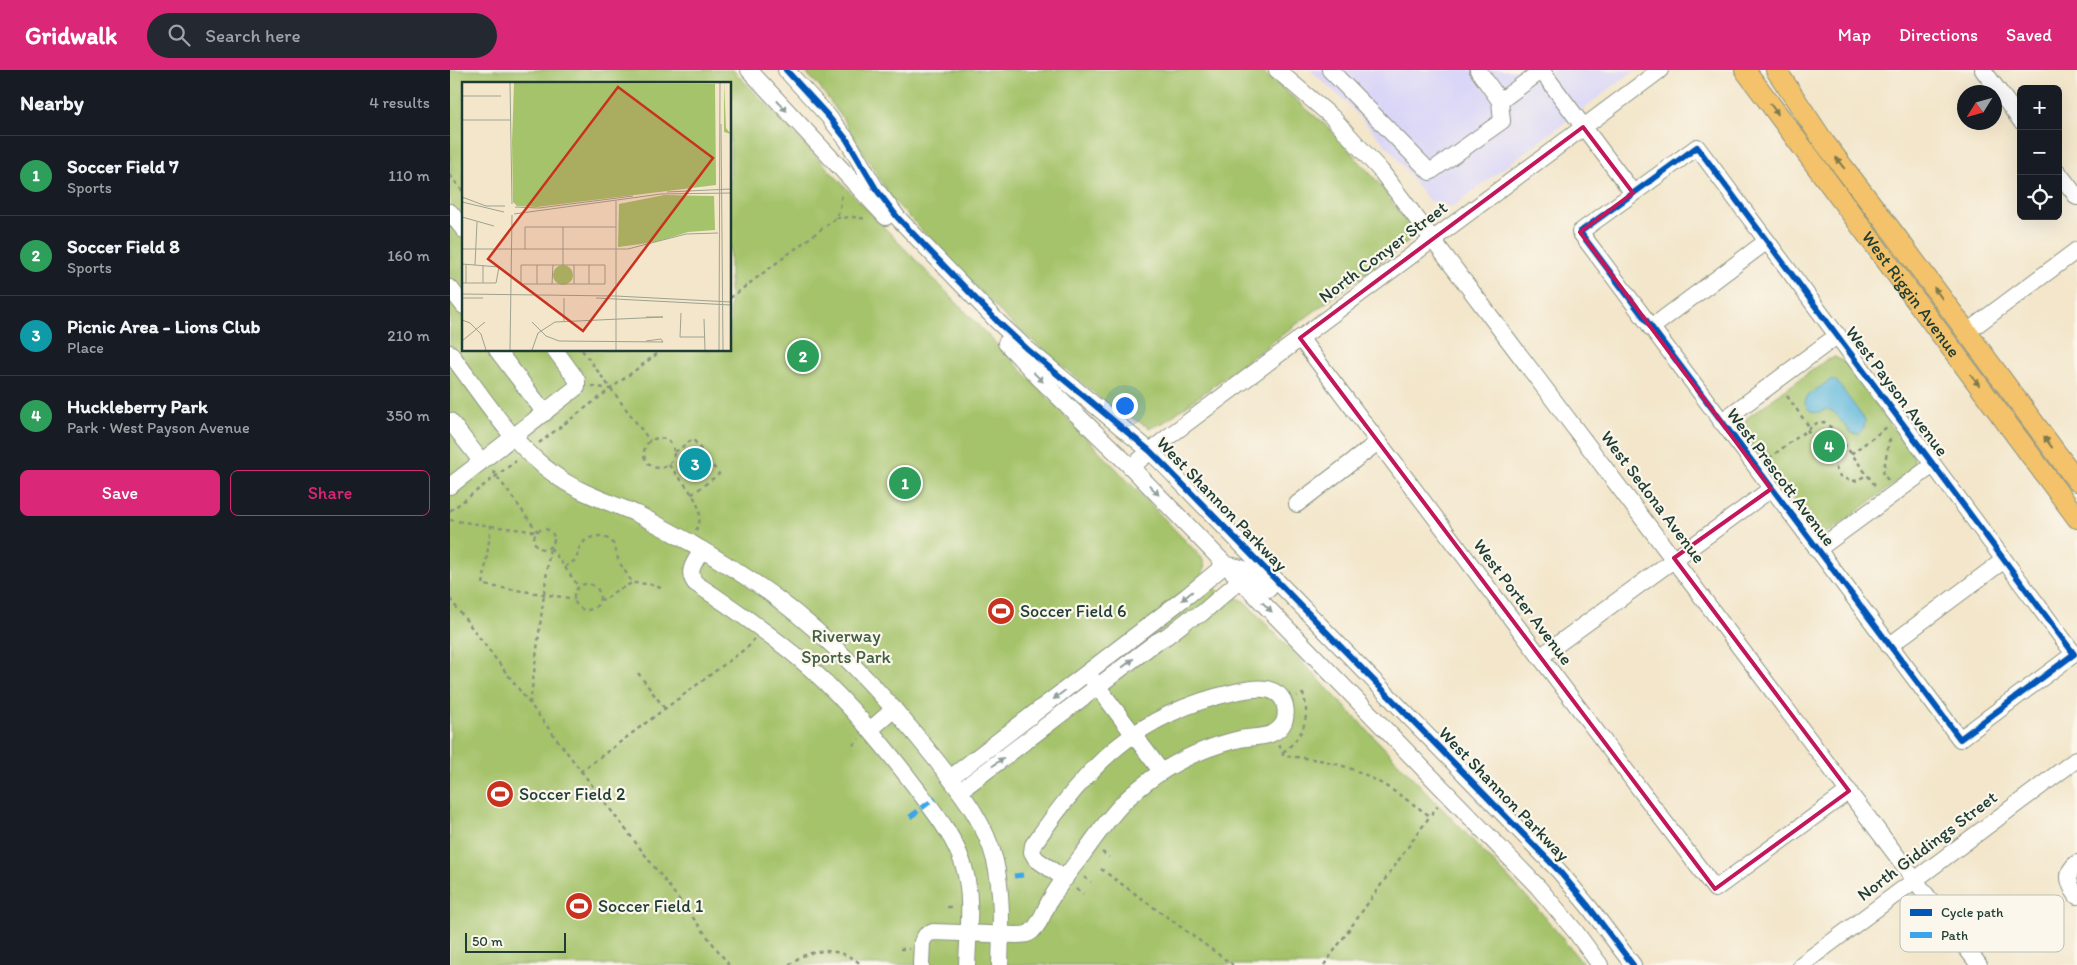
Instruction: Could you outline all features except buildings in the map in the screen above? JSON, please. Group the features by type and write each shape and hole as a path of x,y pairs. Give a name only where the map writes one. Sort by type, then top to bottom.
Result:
{"main road":[{"name":"West Riggin Avenue","path":"1745,70 2077,518"},
{"name":"West Riggin Avenue","path":"1776,70 1824,142 2077,481"}],"street":[{"path":"749,70 1038,378 1131,467 1538,887 1575,931 1600,965"},
{"name":"West Shannon Parkway","path":"786,70 847,140 887,205 918,239 1027,350 1150,451 1559,872 1589,907 1633,965"},
{"name":"West Sedona Avenue","path":"1278,70 1332,117 1382,170 1926,895"},
{"path":"1330,70 1430,172 1502,121 1500,101 1478,70"},
{"path":"1500,101 1541,70 1633,194"},
{"name":"North Conyer Street","path":"1131,467 1300,338 1660,70"},
{"path":"1983,70 2017,116"},
{"name":"West Payson Avenue","path":"1633,194 1697,147 2074,654 1960,739"},
{"path":"2060,175 2077,197"},
{"name":"West Prescott Avenue","path":"1633,194 1580,232 1960,739"},
{"path":"450,212 462,227"},
{"path":"1651,328 1767,241"},
{"path":"1967,332 2077,250"},
{"path":"1721,422 1838,335"},
{"name":"West Porter Avenue","path":"1300,338 1715,889 1849,791"},
{"path":"498,351 545,413"},
{"path":"450,486 577,387 577,380 555,351"},
{"path":"450,353 514,436 556,476 577,488 638,515 702,550 774,596 853,664 894,709 955,785 980,822 995,861 1001,907 1000,965"},
{"path":"450,421 481,461"},
{"path":"1297,504 1378,442"},
{"path":"1817,550 1933,465"},
{"path":"1540,657 1771,489"},
{"path":"702,550 690,570 690,577 695,583 762,628 812,670 870,730 938,817 960,854 968,886 967,965"},
{"path":"1889,646 2004,560"},
{"path":"955,785 1088,673 1225,565 1241,566 1257,576 1326,648 1348,655"},
{"path":"955,785 1098,687 1189,619 1201,614 1240,580"},
{"path":"1088,673 1161,770"},
{"path":"921,965 922,942 926,935 932,932 1025,935 1032,931 1052,897 1065,879 1107,820 1141,786 1161,770 1196,754 1240,740 1275,732 1284,722 1286,710 1281,697 1271,689 1259,688 1220,695 1170,713 1134,734 1102,760 1081,781 1034,846 1032,852 1036,859 1065,879"},
{"path":"870,730 894,709"},
{"name":"North Giddings Street","path":"1801,965 2077,759"},
{"path":"2077,863 2070,871 2068,877 2077,896"},
{"name":"West Sedona Avenue","path":"1969,952 1979,965"}],"path":[{"path":"450,175 462,190"},
{"path":"731,297 836,218 840,209 842,192"},
{"path":"836,218 853,217 869,219"},
{"path":"583,351 650,441"},
{"path":"534,447 661,351"},
{"path":"577,384 610,389"},
{"path":"1787,396 1810,428"},
{"path":"1769,458 1817,423 1824,422 1836,434 1877,489"},
{"path":"1851,454 1887,427"},
{"path":"1807,430 1823,453 1833,460 1838,474 1842,478 1855,481 1867,476"},
{"path":"1819,447 1836,434"},
{"path":"1888,480 1884,474 1889,441 1894,437"},
{"path":"659,438 664,438 671,444 675,452 674,459 668,465 657,468 648,463 644,454 650,441 659,438"},
{"path":"675,452 693,439 719,474 691,495"},
{"path":"450,512 521,456"},
{"path":"668,465 700,507 701,517 696,530"},
{"path":"497,476 538,532"},
{"path":"450,520 538,532 547,530 552,533 554,542 550,547 530,705"},
{"path":"491,526 483,585 575,598"},
{"path":"538,532 535,538 536,544 544,549 550,547"},
{"path":"565,568 577,559 579,548 588,538 600,536 613,543 617,549 618,560 626,569 632,583"},
{"path":"550,547 579,587"},
{"path":"600,599 605,600 614,592 632,583 649,584 661,588"},
{"path":"588,584 595,587 600,594 600,599 596,606 585,610 578,606 575,594 579,587 588,584"},
{"path":"450,599 729,965"},
{"path":"580,772 749,646 762,628"},
{"path":"638,673 665,709"},
{"path":"1282,756 1327,761 1368,775 1394,790 1430,816"},
{"path":"1324,965 1438,806"},
{"path":"1101,869 1233,965"},
{"path":"789,965 805,955 832,951 849,956 862,965"}],"highlighted area":[{"path":"1583,127 1633,193 1580,232 1771,489 1674,558 1849,791 1715,889 1300,338"}],"shaded area":[{"path":"1310,70 1635,70 1452,207 1428,200 1393,153 1344,100"}],"green space":[{"name":"Riverway Sports Park","path":"450,70 733,70 1202,558 1205,567 1202,575 1227,599 1235,597 1244,601 1539,910 1584,965 450,965"},
{"path":"803,70 1261,70 1329,128 1377,181 1410,227 1411,236 1408,242 1163,423 1150,428 1108,405 1007,319 892,199 841,116 818,85"},
{"path":"1835,357 1844,362 1913,455 1915,463 1910,472 1831,531 1824,533 1816,529 1746,437 1742,427 1747,418 1826,360"}],"water":[{"path":"1832,379 1837,382 1865,420 1864,428 1858,434 1851,433 1834,412 1827,409 1816,413 1809,410 1805,403 1807,396"}],"marked path":[{"path":"910,817 935,798"},
{"path":"1014,876 1023,875"}],"cycle path":[{"path":"786,70 847,140 876,189 898,218 998,322 1027,349 1150,451 1166,467 1559,871 1633,965"},
{"path":"1697,147 2074,654 1960,739 1580,232 1697,147"}],"place":[{"name":"Soccer Field 8","path":"803,356"},
{"name":"Huckleberry Park","path":"1829,446"},
{"name":"Picnic Area - Lions Club","path":"695,464"},
{"name":"Soccer Field 7","path":"905,483"},
{"name":"Soccer Field 6","path":"1001,611"},
{"name":"Soccer Field 2","path":"500,794"},
{"name":"Soccer Field 1","path":"579,906"}]}
